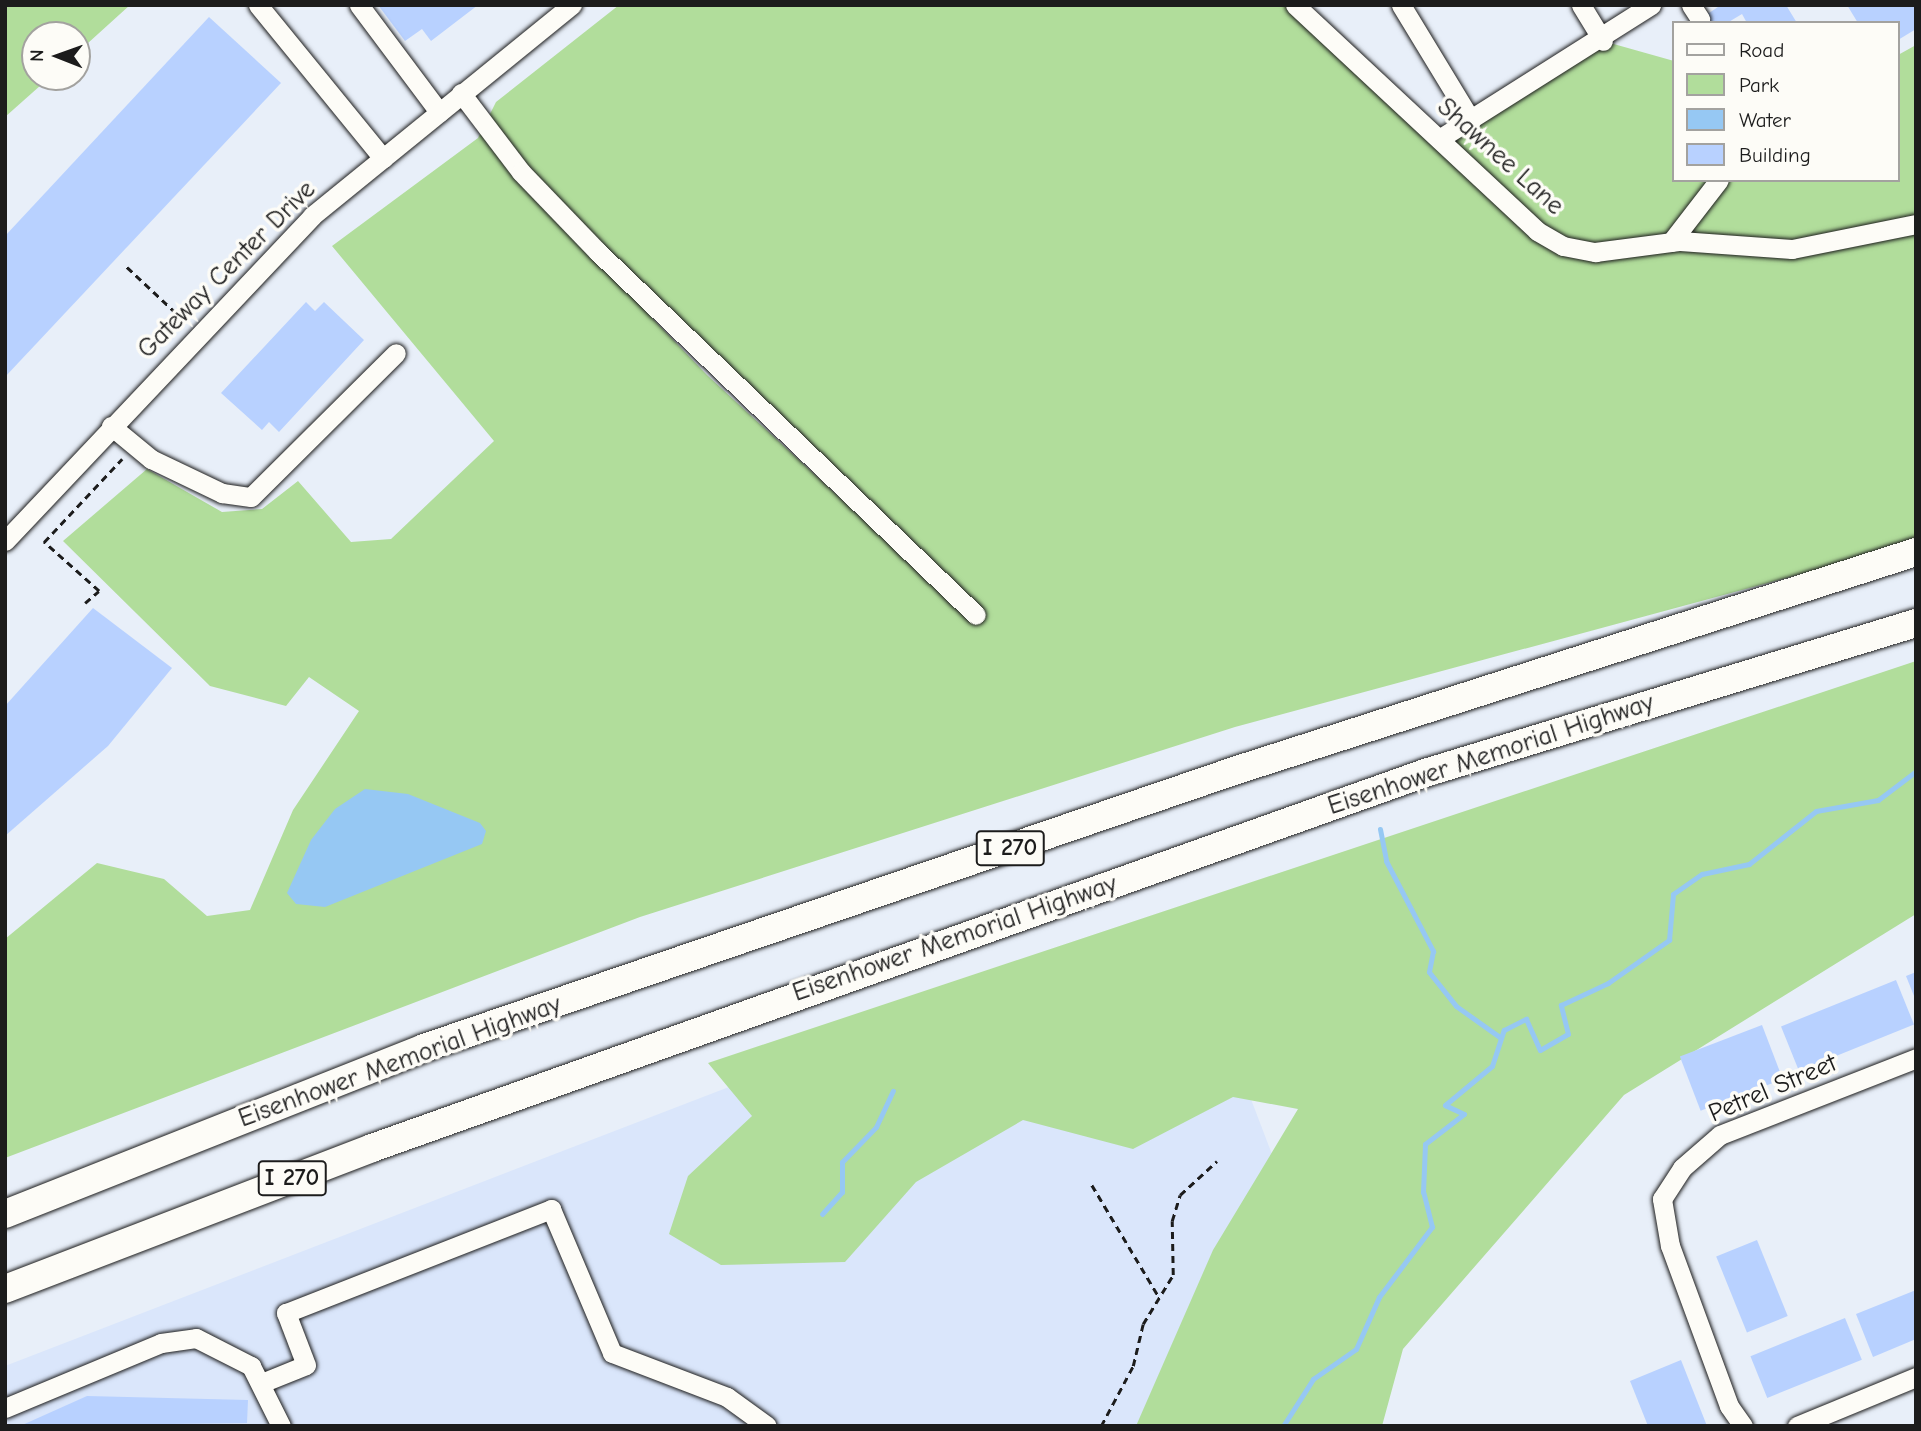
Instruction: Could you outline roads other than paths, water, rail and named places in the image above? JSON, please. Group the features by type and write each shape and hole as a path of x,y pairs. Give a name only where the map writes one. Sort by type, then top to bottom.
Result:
{"highway":[{"name":"Eisenhower Memorial Highway","path":"5,1214 424,1048 1240,769 1916,552"},
{"name":"Eisenhower Memorial Highway","path":"5,1289 385,1143 1425,773 1916,623"}],"street":[{"path":"258,5 383,158"},
{"path":"359,5 439,112"},
{"name":"Gateway Center Drive","path":"9,529 111,426 276,251 461,93 572,5"},
{"name":"Shawnee Lane","path":"1295,5 1537,231 1563,246 1595,252 1671,242 1792,249 1916,224"},
{"path":"1401,5 1471,120"},
{"path":"1581,5 1603,41"},
{"path":"1439,139 1603,41 1651,5"},
{"path":"461,93 521,172 597,251 976,615"},
{"path":"1671,242 1717,182"},
{"path":"111,426 135,445 222,494 251,497 396,353"},
{"name":"Petrel Street","path":"1743,1426 1729,1406 1670,1245 1662,1199 1682,1168 1720,1135 1916,1058"},
{"path":"264,1382 306,1365 285,1313 551,1209 612,1353 727,1397 767,1426"},
{"path":"5,1408 177,1339 214,1342 234,1352 264,1382 281,1426"},
{"path":"1797,1426 1916,1377"}],"water":[{"path":"365,789 408,794 480,823 486,831 482,844 325,907 296,904 287,893 311,840 335,809"}],"waterway":[{"path":"1283,1426 1313,1379 1356,1349 1379,1297 1432,1227 1423,1192 1425,1144 1464,1114 1445,1105 1492,1066 1504,1030 1526,1019 1540,1050 1568,1034 1561,1005 1608,983 1669,940 1673,894 1702,874 1749,864 1816,811 1878,800 1916,771"},
{"path":"1380,829 1386,861 1433,951 1429,972 1456,1006 1501,1038"},
{"path":"822,1214 842,1192 842,1162 876,1127 893,1091"}]}
